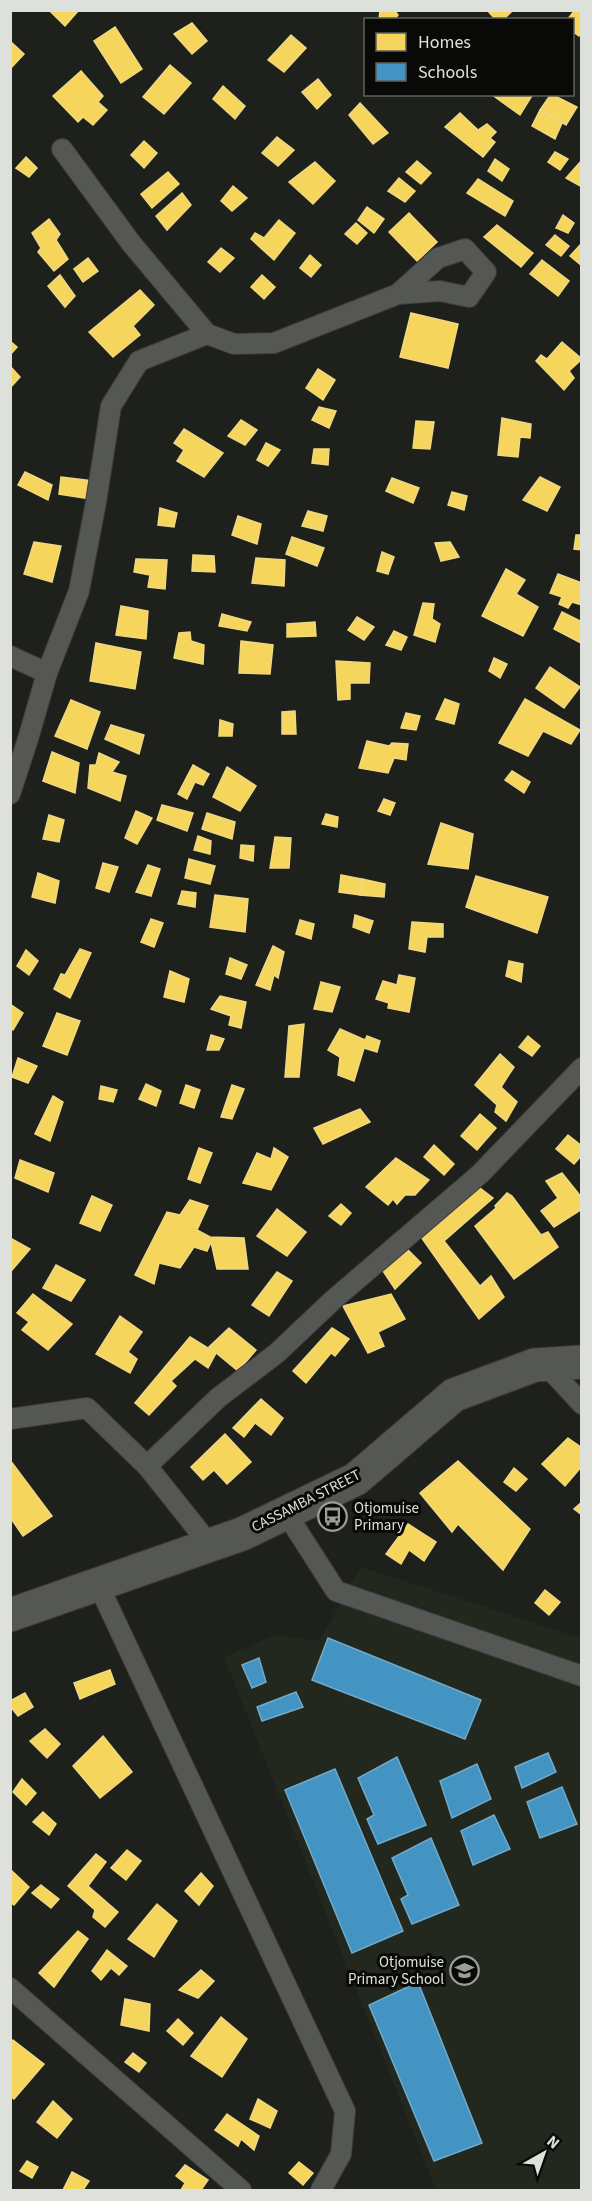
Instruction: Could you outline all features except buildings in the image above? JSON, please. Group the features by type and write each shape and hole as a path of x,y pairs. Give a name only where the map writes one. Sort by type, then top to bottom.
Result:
{"street":[{"name":"CASSAMBA STREET","path":"10,1615 242,1534 356,1479 454,1395 535,1365 582,1362"}],"lane":[{"path":"62,149 131,243 207,334 234,344 274,343 399,294"},
{"path":"10,794 47,673 79,591 111,406 139,361 207,334"},
{"path":"10,656 47,673"},
{"path":"147,1466 218,1398 276,1353 333,1300 480,1174 582,1068"},
{"path":"545,1364 582,1404"},
{"path":"10,1419 87,1408 147,1466 210,1545"},
{"path":"286,1513 336,1591 582,1676"},
{"path":"98,1584 345,2111 341,2154 321,2190"},
{"path":"10,1988 241,2190"}],"shaded area":[{"name":"Otjomuise Primary School","path":"361,1567 581,1638 581,2190 436,2190 224,1657 275,1635 319,1641"}],"place":[{"name":"Otjomuise Primary","path":"333,1517"},
{"name":"Otjomuise Primary School","path":"465,1971"}]}
